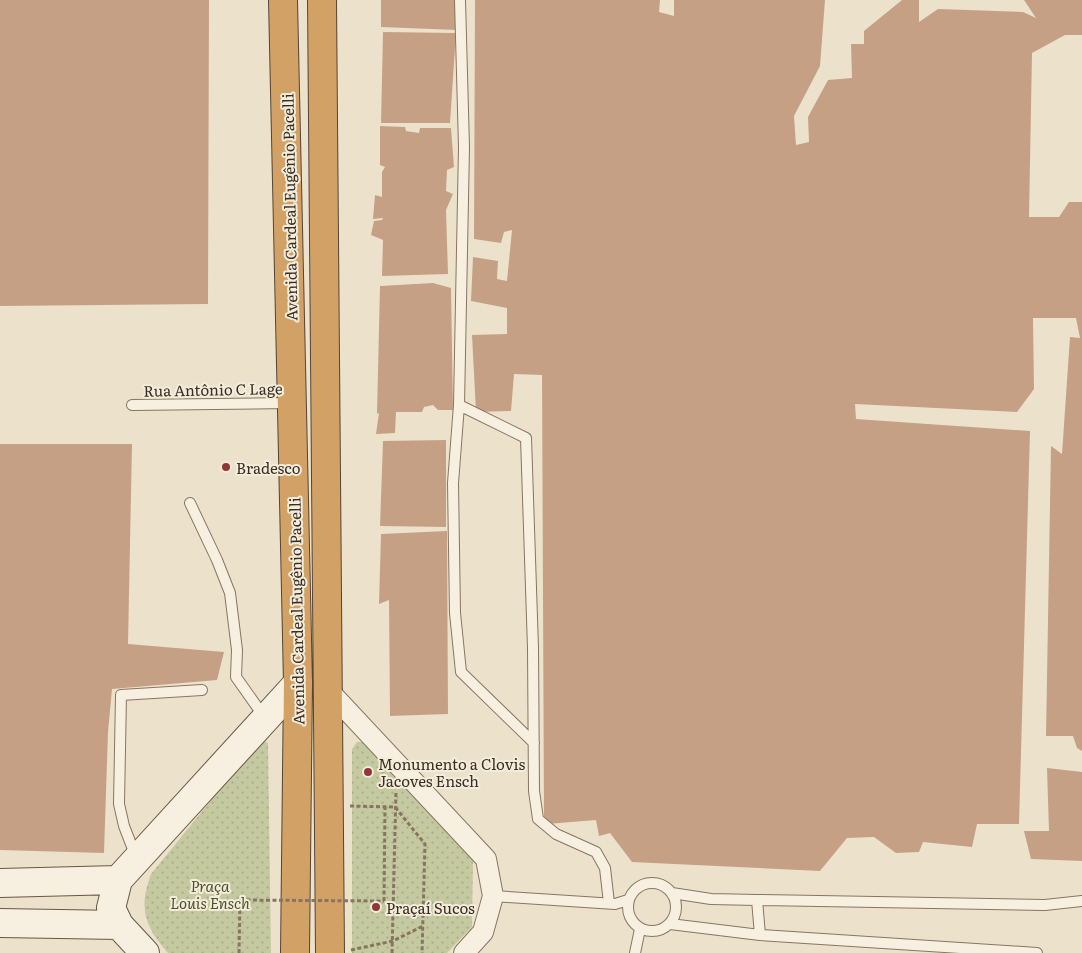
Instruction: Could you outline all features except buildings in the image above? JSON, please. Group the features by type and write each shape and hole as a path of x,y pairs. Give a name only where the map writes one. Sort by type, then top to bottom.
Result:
{"highway":[{"name":"Avenida Cardeal Eugênio Pacelli","path":"284,0 294,403 298,683 295,953"},
{"path":"322,0 330,805 339,952"}],"street":[{"path":"145,953 118,925 111,908 118,880 298,683"},
{"path":"330,691 396,765 486,859 493,896 483,932 464,953"},
{"path":"0,883 118,880"},
{"path":"0,923 118,925"}],"lane":[{"path":"460,0 464,147 459,405 453,483 454,613 461,672 534,743"},
{"name":"Rua Antônio C Lage","path":"132,405 294,403"},
{"path":"459,405 526,438 534,648 534,790 538,819 556,834 596,852 605,868 609,903"},
{"path":"190,503 217,560 230,593 237,650 236,678 266,718"},
{"path":"137,859 124,826 119,804 121,696 202,690"},
{"path":"654,883 664,886 672,893 676,904 675,914 670,924 661,930 650,932 640,929 630,916 628,900 634,890 643,884 654,883"},
{"path":"672,893 710,899 757,900 1045,904 1082,901"},
{"path":"493,896 609,903 628,900"},
{"path":"757,900 760,935"},
{"path":"670,924 760,935 1037,953"},
{"path":"636,953 640,929"}],"path":[{"path":"392,953 396,765"},
{"path":"330,805 396,807"},
{"path":"239,953 240,900 384,901 385,807"},
{"path":"396,807 425,844 422,953"},
{"path":"339,952 393,941 422,926"}],"green space":[{"name":"Praça Louis Ensch","path":"261,739 268,743 271,953 168,953 154,935 146,917 145,897 151,874"},
{"path":"357,742 365,742 473,859 472,927 447,953 352,953 352,749"}],"place":[{"name":"Bradesco","path":"226,467"},
{"name":"Monumento a Clovis Jacoves Ensch","path":"368,772"},
{"name":"Praçaí Sucos","path":"376,907"}]}
